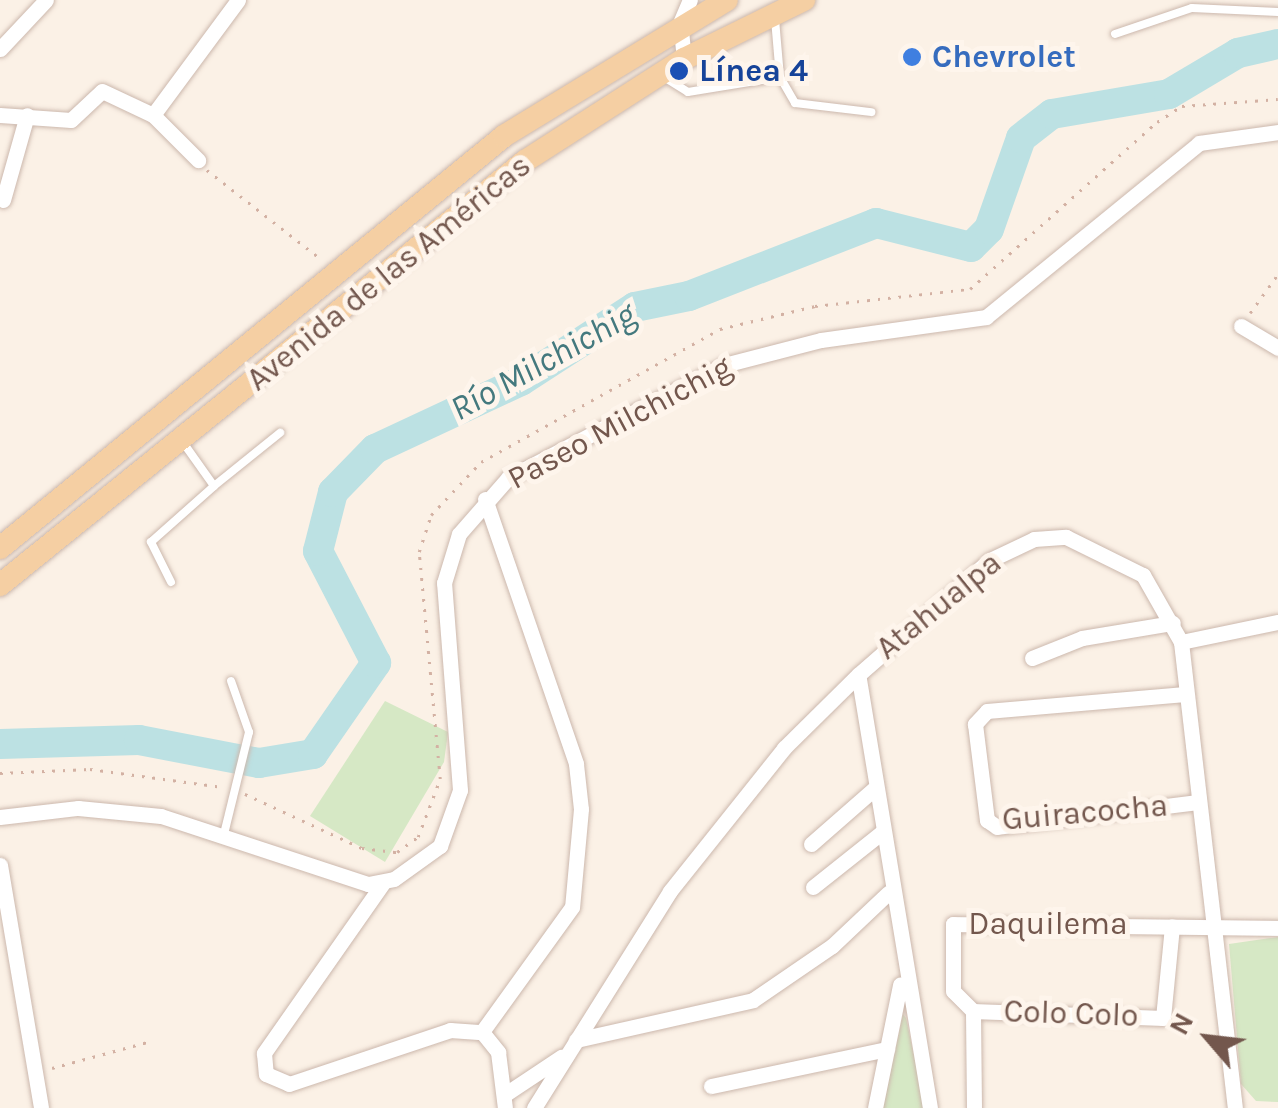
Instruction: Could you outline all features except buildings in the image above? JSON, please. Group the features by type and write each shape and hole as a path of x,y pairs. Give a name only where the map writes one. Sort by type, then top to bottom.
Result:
{"main road":[{"name":"Avenida de las Américas","path":"0,548 504,136 680,23 727,0"},
{"name":"Avenida de las Américas","path":"0,585 525,161 684,60 804,0"}],"street":[{"path":"0,49 46,0"},
{"path":"153,115 238,0"},
{"path":"684,60 680,23 690,0"},
{"path":"0,116 72,120 102,91 153,115 198,160"},
{"path":"3,200 27,115"},
{"name":"Paseo Milchichig","path":"383,883 440,846 460,790 444,583 459,534 485,499 508,478 724,365 822,340 986,317 1198,143 1278,132"},
{"path":"1241,326 1278,348"},
{"path":"482,1032 572,908 581,864 576,764 485,499"},
{"name":"Atahualpa","path":"930,1108 888,893 858,674 990,560 1034,538 1094,544 1125,560 1173,623 1181,642 1235,1108"},
{"path":"1181,642 1278,622"},
{"path":"1032,658 1082,638 1173,623"},
{"path":"534,1108 670,891 784,748 858,674"},
{"name":"Guiracocha","path":"1186,694 987,712 975,724 987,820 996,826 1198,802"},
{"path":"811,844 875,788"},
{"path":"0,818 78,808 224,834 383,883 264,1053 266,1074 289,1084 450,1030 482,1032 498,1052 504,1102"},
{"path":"813,887 881,833"},
{"path":"0,866 41,1108"},
{"path":"504,1102 572,1046 753,1000 832,946 888,893"},
{"name":"Daquilema","path":"974,1108 974,1011 954,991 949,932 962,919 1278,928"},
{"name":"Colo Colo","path":"974,1011 1168,1015 1172,926"},
{"path":"875,1108 902,975"},
{"path":"712,1086 886,1049"}],"lane":[{"path":"1114,34 1192,8 1278,12"},
{"path":"775,14 780,78 805,110 872,112"},
{"path":"660,74 688,92 780,78"},
{"path":"171,582 152,542 280,433"},
{"path":"182,440 214,486"},
{"path":"224,834 249,732 231,681"}],"path":[{"path":"0,773 90,769 234,790 362,848 398,852 418,837 440,779 419,552 431,515 459,477 720,329 815,306 970,289 1156,122 1182,106 1278,99"},
{"path":"198,160 274,229 343,266"},
{"path":"1241,326 1278,274"},
{"path":"36,1073 148,1042"}],"green space":[{"path":"385,701 448,732 444,762 385,862 310,816"},
{"path":"1278,937 1278,1102 1256,1101 1241,1084 1229,944"},
{"path":"903,1014 906,1018 925,1108 883,1108"}],"waterway":[{"name":"Río Milchichig","path":"0,744 139,740 259,763 313,754 376,663 318,551 333,492 375,449 521,381 635,307 689,296 876,223 971,247 989,229 1021,138 1052,114 1169,94 1238,53 1278,44"}],"place":[{"name":"Chevrolet","path":"912,57"},
{"name":"Línea 4","path":"679,71"}]}
